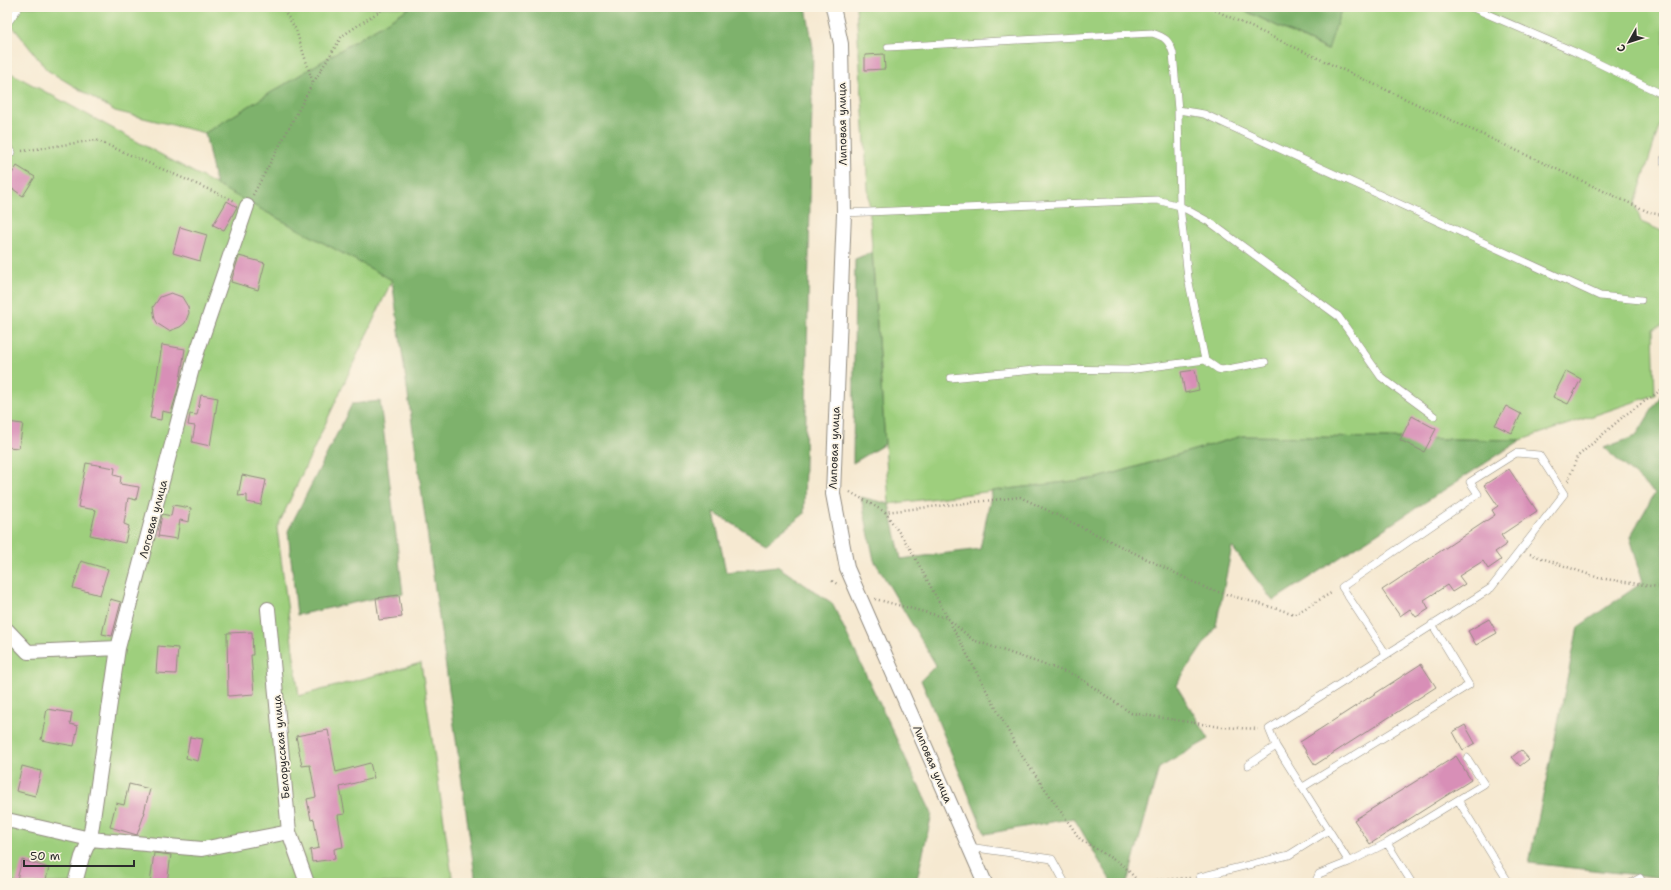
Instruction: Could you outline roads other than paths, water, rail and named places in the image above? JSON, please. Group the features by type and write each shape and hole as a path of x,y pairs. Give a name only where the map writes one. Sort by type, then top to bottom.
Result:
{"street":[{"name":"Липовая улица","path":"833,7 841,44 844,213 832,494 847,568 985,883"},
{"name":"Логовая улица","path":"75,883 82,857 90,839 118,648 194,361 247,206"},
{"name":"Белорусская улица","path":"268,609 289,832 307,883"},
{"path":"7,630 28,652 118,648"},
{"path":"7,820 90,839 202,849 289,832"}],"lane":[{"path":"7,24 19,7"},
{"path":"1471,7 1575,52 1664,95"},
{"path":"888,48 1152,33 1162,36 1170,44 1174,53 1178,110 1180,206 1188,278 1205,360"},
{"path":"1178,110 1204,114 1600,296 1641,300"},
{"path":"7,145 12,152"},
{"path":"844,213 1157,200 1180,206 1211,223 1338,316 1381,377 1434,416"},
{"path":"951,378 1044,369 1128,370 1205,360 1222,370 1265,362"},
{"path":"1349,862 1276,746 1269,729 1386,654 1432,624 1491,588 1564,494 1539,455 1516,453 1470,482 1478,494 1342,587 1386,654"},
{"path":"1302,788 1469,685 1432,624"},
{"path":"1248,765 1276,746"},
{"path":"1315,883 1318,874 1349,862 1387,843 1484,784 1467,758"},
{"path":"1458,800 1508,883"},
{"path":"1200,877 1289,855 1329,830"},
{"path":"1387,843 1412,883"},
{"path":"969,847 1052,858 1065,883"},
{"path":"1631,883 1640,878 1643,883"}]}
